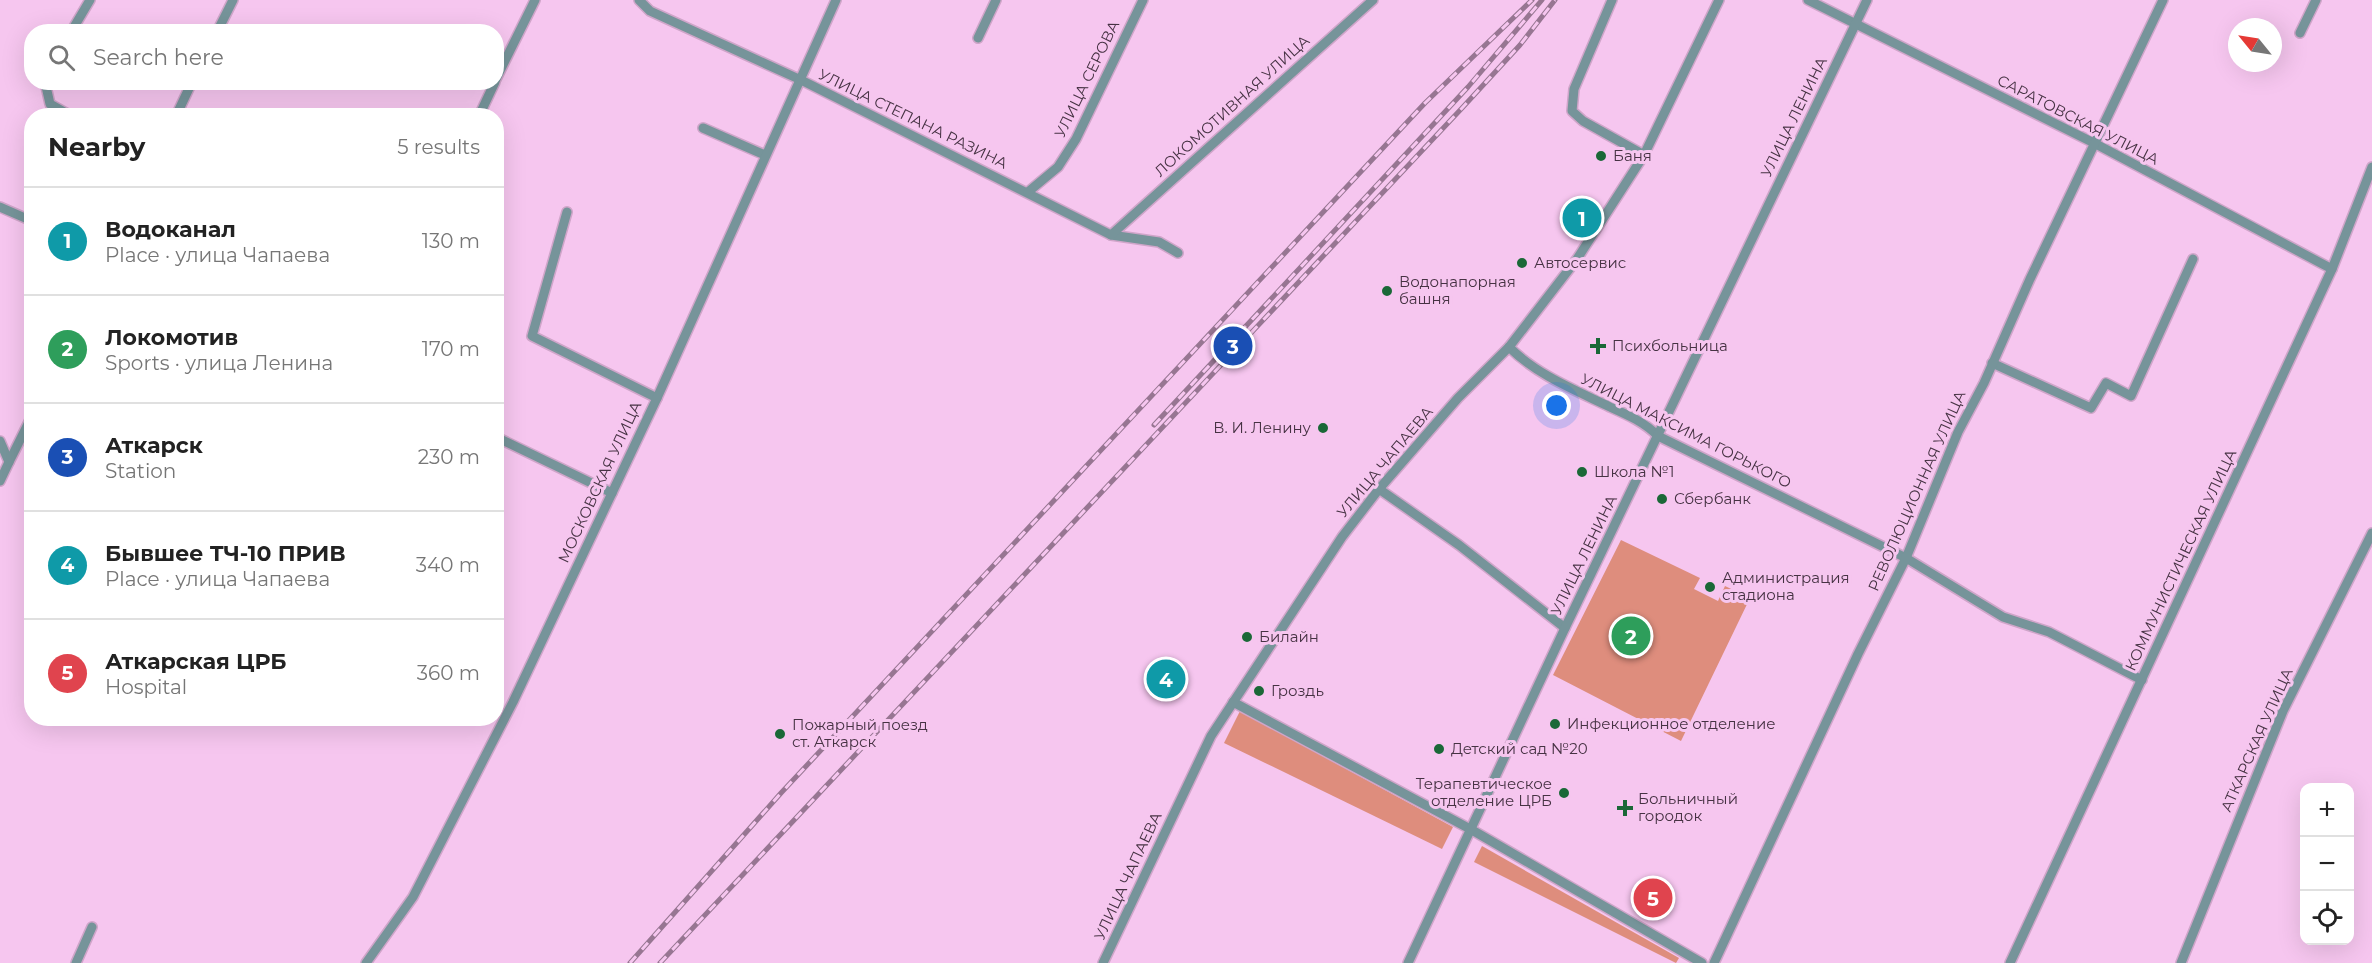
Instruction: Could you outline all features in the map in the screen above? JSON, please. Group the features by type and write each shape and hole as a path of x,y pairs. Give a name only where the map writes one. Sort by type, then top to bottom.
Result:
{"street":[{"path":"76,24 90,0"},
{"path":"222,24 233,0"},
{"path":"504,64 535,0"},
{"name":"УЛИЦА СТЕПАНА РАЗИНА","path":"639,0 650,11 801,80 1111,235 1159,242 1178,253"},
{"name":"МОСКОВСКАЯ УЛИЦА","path":"504,720 657,398 836,0"},
{"path":"978,38 996,0"},
{"name":"УЛИЦА СЕРОВА","path":"1028,192 1058,167 1076,139 1143,0"},
{"name":"ЛОКОМОТИВНАЯ УЛИЦА","path":"1111,235 1373,0"},
{"path":"1612,0 1574,88 1572,111 1583,121 1644,155"},
{"name":"УЛИЦА ЧАПАЕВА","path":"1103,963 1211,736 1342,537 1379,489 1458,398 1509,347 1577,259 1644,155 1719,0"},
{"name":"САРАТОВСКАЯ УЛИЦА","path":"1808,0 2094,143 2332,269"},
{"name":"УЛИЦА ЛЕНИНА","path":"1408,963 1565,628 1867,0"},
{"name":"РЕВОЛЮЦИОННАЯ УЛИЦА","path":"1714,963 1858,654 1906,558 1958,432 1984,383 2094,143 2163,0"},
{"path":"2300,33 2316,0"},
{"path":"47,90 50,104 57,108"},
{"path":"180,108 188,90"},
{"path":"483,108 492,90"},
{"path":"703,128 765,155"},
{"name":"КОММУНИСТИЧЕСКАЯ УЛИЦА","path":"2010,963 2332,269 2372,167"},
{"path":"0,207 24,218"},
{"path":"567,212 532,336 657,398"},
{"path":"1992,363 2091,408 2106,383 2131,396 2193,259"},
{"name":"УЛИЦА МАКСИМА ГОРЬКОГО","path":"1509,347 1522,360 1560,382 1646,424 1658,436 1906,558 2003,617 2049,632 2142,680"},
{"path":"0,481 24,432"},
{"path":"0,441 9,462"},
{"path":"504,441 612,493"},
{"path":"1379,489 1460,545 1565,628"},
{"name":"АТКАРСКАЯ УЛИЦА","path":"2181,963 2283,711 2372,533"},
{"path":"1233,702 1472,830 1702,963"},
{"name":"МОСКОВСКАЯ УЛИЦА","path":"366,963 413,897 501,726"},
{"path":"76,963 92,927"}],"shaded area":[{"path":"1621,540 1700,578 1694,589 1718,601 1725,586 1750,598 1681,741 1553,675"},
{"path":"1240,711 1453,827 1442,849 1224,743"},
{"path":"1482,846 1679,958 1676,963 1474,862"}],"railway":[{"path":"630,963 781,793 1425,103 1532,0"},
{"path":"1154,425 1468,87 1542,0"},
{"path":"660,963 1463,107 1520,45 1555,0"}],"place":[{"name":"Баня","path":"1601,156"},
{"name":"Водоканал","path":"1582,218"},
{"name":"Автосервис","path":"1522,263"},
{"name":"Водонапорная башня","path":"1387,291"},
{"name":"Аткарск","path":"1233,346"},
{"name":"Психбольница","path":"1598,346"},
{"name":"В. И. Ленину","path":"1323,428"},
{"name":"Школа №1","path":"1582,472"},
{"name":"Сбербанк","path":"1662,499"},
{"name":"Администрация стадиона","path":"1710,587"},
{"name":"Локомотив","path":"1631,636"},
{"name":"Билайн","path":"1247,637"},
{"name":"Бывшее ТЧ-10 ПРИВ","path":"1166,679"},
{"name":"Гроздь","path":"1259,691"},
{"name":"Инфекционное отделение","path":"1555,724"},
{"name":"Пожарный поезд ст. Аткарск","path":"780,734"},
{"name":"Детский сад №20","path":"1439,749"},
{"name":"Терапевтическое отделение ЦРБ","path":"1564,793"},
{"name":"Больничный городок","path":"1625,808"},
{"name":"Аткарская ЦРБ","path":"1653,898"}]}
